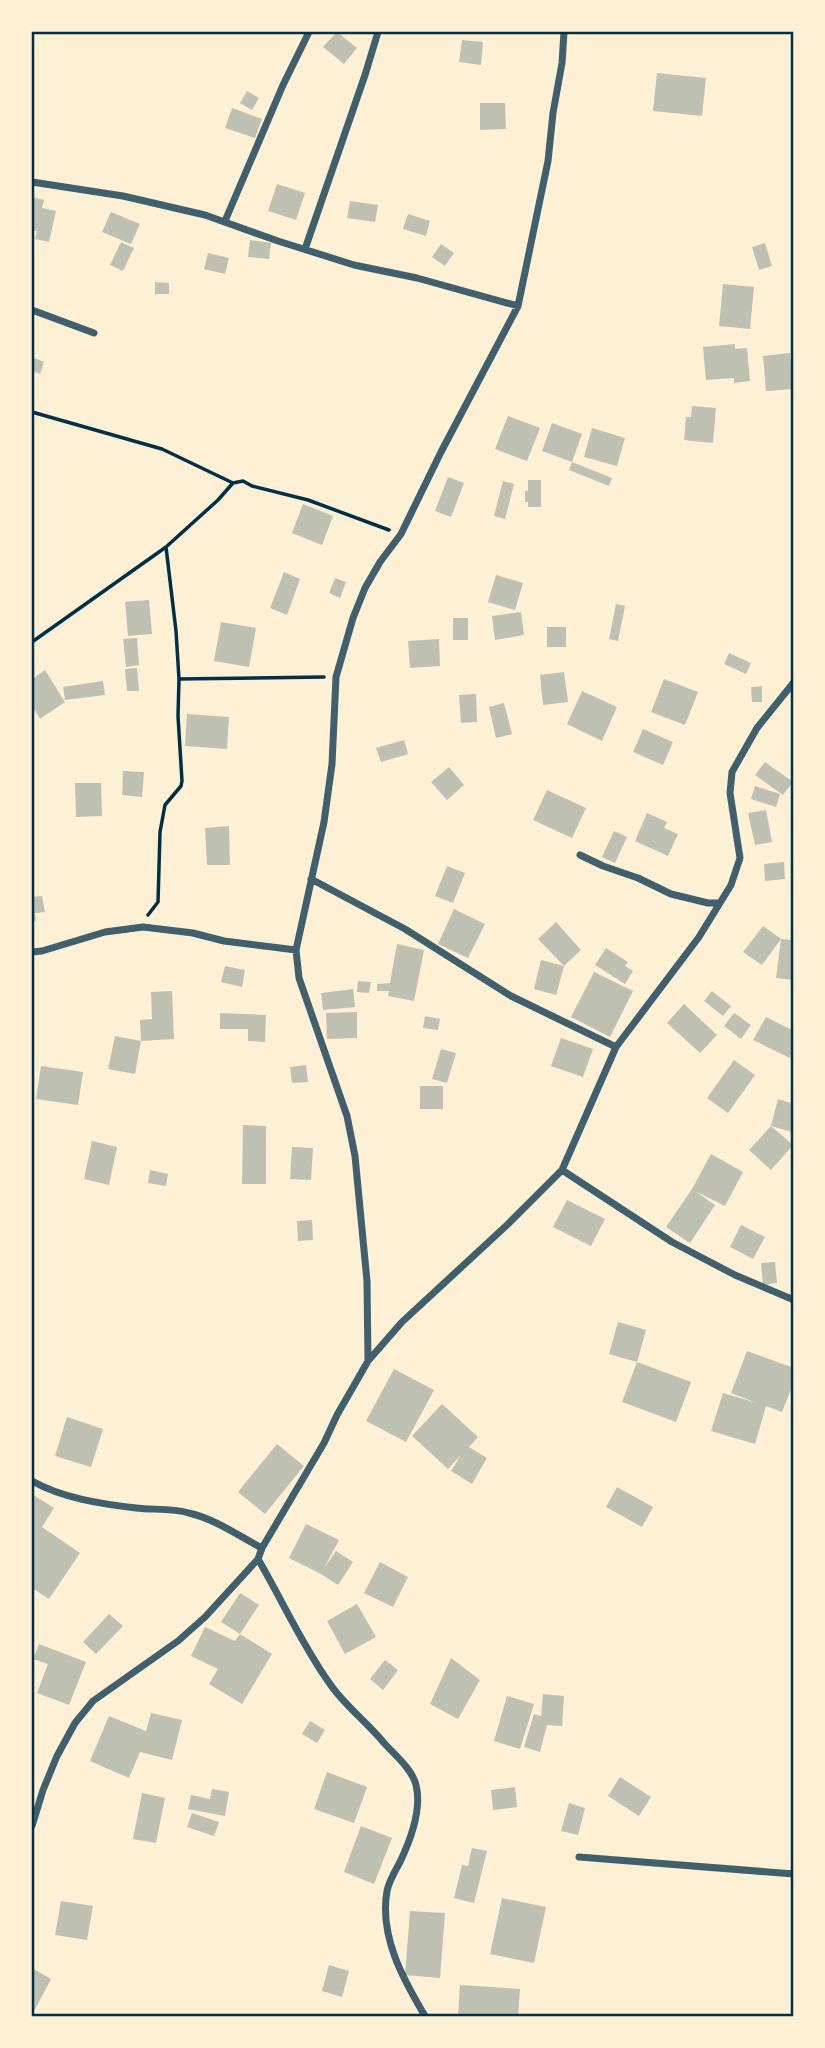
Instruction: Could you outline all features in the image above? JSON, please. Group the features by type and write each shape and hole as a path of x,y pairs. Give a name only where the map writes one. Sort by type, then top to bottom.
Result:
{"street":[{"path":"225,221 283,85 309,32"},
{"path":"305,249 378,32"},
{"path":"368,1361 367,1281 355,1156 347,1116 299,978 296,950 324,822 332,764 336,677 353,618 365,589 380,562 401,534 518,306 548,161 564,32"},
{"path":"32,182 174,207 225,221 354,265 417,278 518,306"},
{"path":"32,310 94,333"},
{"path":"32,1824 57,1756 75,1723 93,1701 187,1633 258,1559 368,1361 402,1322 562,1170 616,1047 699,937 731,885 740,858 730,793 732,772 757,728 793,682"},
{"path":"580,855 671,894 719,903"},
{"path":"311,879 405,929 511,996 616,1047"},
{"path":"32,952 105,932 143,927 296,950"},
{"path":"562,1170 672,1242 735,1275 793,1300"},
{"path":"32,1481 43,1488 65,1495 136,1508 189,1513 262,1548"},
{"path":"258,1559 329,1684 402,1762 416,1786 416,1810 410,1841 387,1889 386,1908 387,1928 393,1951 404,1979 425,2017"},
{"path":"579,1857 793,1874"}],"path":[{"path":"32,412 162,449 233,483 243,481 252,486 307,500 401,534"},
{"path":"32,642 166,547 233,483"},
{"path":"143,927 150,911 158,902 160,832 165,805 182,781 177,716 177,631 166,547"},
{"path":"178,679 336,677"}],"building":[{"path":"337,32 357,48 344,64 323,47"},
{"path":"462,40 483,42 481,65 459,62"},
{"path":"657,73 706,78 702,116 653,111"},
{"path":"247,91 259,98 252,110 240,103"},
{"path":"480,103 505,103 506,129 480,130"},
{"path":"232,108 262,119 255,138 225,128"},
{"path":"277,184 305,193 296,220 268,211"},
{"path":"32,197 44,200 42,208 56,211 49,242 35,239 37,231 32,230"},
{"path":"350,201 378,205 375,222 347,218"},
{"path":"111,212 140,224 131,244 102,232"},
{"path":"408,214 430,221 426,236 403,229"},
{"path":"250,240 271,243 269,259 248,257"},
{"path":"121,242 134,248 123,271 110,265"},
{"path":"765,243 772,266 759,270 752,247"},
{"path":"441,244 454,253 445,266 432,257"},
{"path":"208,253 229,258 225,274 204,269"},
{"path":"155,282 169,283 169,294 155,294"},
{"path":"723,284 754,287 750,329 719,326"},
{"path":"735,344 735,349 747,348 750,381 734,383 734,378 706,380 703,347"},
{"path":"790,353 793,389 766,391 763,356"},
{"path":"32,357 44,362 40,374 32,371"},
{"path":"692,406 716,408 713,443 684,440 686,417 691,417"},
{"path":"508,416 540,428 527,461 495,449"},
{"path":"552,423 582,434 572,462 542,451"},
{"path":"592,428 625,438 617,466 584,457"},
{"path":"572,462 612,478 609,486 569,470"},
{"path":"448,477 464,483 451,517 435,511"},
{"path":"528,480 541,480 541,507 528,507 528,502 525,502"},
{"path":"503,481 514,484 505,519 494,516"},
{"path":"303,504 333,516 322,545 292,533"},
{"path":"284,572 300,579 287,615 270,608"},
{"path":"496,575 523,583 515,610 488,602"},
{"path":"335,578 346,582 340,598 329,593"},
{"path":"149,600 152,634 128,636 125,602"},
{"path":"616,604 625,606 618,641 609,639"},
{"path":"521,612 524,635 495,640 492,616"},
{"path":"453,618 468,618 468,640 453,640"},
{"path":"221,622 256,628 249,667 214,661"},
{"path":"547,627 566,627 566,647 547,647"},
{"path":"137,638 139,665 126,667 123,639"},
{"path":"439,639 440,666 410,668 408,641"},
{"path":"729,653 751,663 746,674 724,664"},
{"path":"137,668 139,691 127,691 125,669"},
{"path":"45,670 65,702 40,719 32,705 32,679"},
{"path":"564,672 568,702 543,705 540,675"},
{"path":"664,679 698,692 685,725 651,712"},
{"path":"103,681 105,695 65,700 63,687"},
{"path":"762,686 762,702 752,702 751,687"},
{"path":"582,691 617,707 602,741 567,724"},
{"path":"476,694 477,722 461,723 459,695"},
{"path":"504,703 512,734 496,738 489,707"},
{"path":"187,714 229,717 227,749 185,746"},
{"path":"643,729 673,742 663,765 633,752"},
{"path":"404,740 408,754 381,762 376,748"},
{"path":"765,762 793,782 783,795 755,775"},
{"path":"449,767 464,785 447,800 431,782"},
{"path":"123,771 144,772 142,797 122,795"},
{"path":"75,783 101,783 102,816 76,817"},
{"path":"755,786 780,794 776,807 751,799"},
{"path":"547,790 586,808 572,838 533,820"},
{"path":"766,810 772,842 755,845 748,813"},
{"path":"647,813 667,822 664,828 678,834 668,856 635,841"},
{"path":"229,826 230,865 207,865 205,828"},
{"path":"614,831 627,837 615,863 602,857"},
{"path":"784,862 785,879 765,881 764,864"},
{"path":"447,866 465,873 453,903 435,896"},
{"path":"42,896 45,912 35,913 36,921 32,921 32,897"},
{"path":"454,909 485,924 468,958 438,944"},
{"path":"556,922 581,950 564,966 538,939"},
{"path":"763,926 781,939 762,965 743,952"},
{"path":"781,939 794,940 794,980 776,978"},
{"path":"397,944 424,950 414,1001 388,996 389,991 377,991 377,984 390,983"},
{"path":"606,948 628,962 625,966 633,971 625,984 595,965"},
{"path":"541,960 564,966 556,995 534,989"},
{"path":"225,966 245,970 242,987 221,982"},
{"path":"594,972 633,991 610,1037 571,1017"},
{"path":"358,981 371,982 369,993 357,992"},
{"path":"353,989 355,1007 323,1010 321,993"},
{"path":"172,991 174,1039 141,1041 140,1020 152,1019 151,992"},
{"path":"712,991 731,1006 723,1016 704,1001"},
{"path":"684,1004 717,1035 700,1053 667,1023"},
{"path":"357,1012 357,1038 327,1039 326,1013"},
{"path":"220,1013 266,1015 265,1042 248,1041 248,1029 220,1029"},
{"path":"734,1013 751,1025 741,1039 724,1026"},
{"path":"425,1016 440,1019 438,1030 423,1028"},
{"path":"766,1017 794,1031 794,1051 790,1058 753,1040"},
{"path":"115,1036 141,1041 135,1074 108,1069"},
{"path":"561,1038 593,1049 583,1077 551,1066"},
{"path":"441,1049 456,1053 447,1083 432,1079"},
{"path":"734,1060 755,1075 728,1113 707,1098"},
{"path":"306,1065 308,1082 292,1083 290,1067"},
{"path":"41,1066 83,1072 78,1105 36,1099"},
{"path":"420,1086 443,1086 443,1109 420,1109"},
{"path":"778,1099 794,1104 792,1132 771,1126"},
{"path":"243,1125 266,1126 266,1184 242,1184"},
{"path":"771,1126 793,1145 771,1170 749,1150"},
{"path":"92,1141 117,1147 109,1185 84,1179"},
{"path":"292,1147 313,1148 311,1180 290,1179"},
{"path":"711,1154 743,1172 725,1206 695,1191 715,1205 690,1243 666,1227 692,1189"},
{"path":"150,1170 168,1174 166,1186 148,1183"},
{"path":"567,1200 605,1219 591,1246 553,1227"},
{"path":"312,1220 313,1240 298,1241 297,1221"},
{"path":"741,1225 765,1237 753,1259 730,1247"},
{"path":"775,1262 777,1283 763,1285 761,1263"},
{"path":"618,1322 646,1330 637,1362 609,1354"},
{"path":"747,1351 794,1368 794,1382 782,1412 766,1406 755,1444 711,1431 723,1393 757,1403 731,1393"},
{"path":"637,1362 691,1382 676,1422 622,1402"},
{"path":"394,1369 434,1390 406,1442 366,1421"},
{"path":"442,1404 478,1437 469,1447 487,1458 472,1484 451,1471 461,1455 448,1469 412,1436"},
{"path":"67,1417 103,1429 91,1467 55,1456"},
{"path":"277,1444 304,1466 265,1514 238,1492"},
{"path":"617,1487 653,1507 642,1527 606,1507"},
{"path":"32,1494 54,1508 42,1527 80,1553 49,1599 32,1588"},
{"path":"306,1524 339,1540 324,1568 336,1551 353,1562 338,1585 289,1558"},
{"path":"380,1562 408,1577 393,1607 364,1593"},
{"path":"240,1593 259,1605 240,1634 221,1622"},
{"path":"357,1604 376,1637 345,1654 327,1621"},
{"path":"109,1614 123,1626 96,1654 83,1642"},
{"path":"205,1627 235,1641 240,1634 272,1654 242,1704 209,1684 218,1669 191,1656"},
{"path":"39,1644 86,1662 69,1705 37,1693 48,1664 33,1659"},
{"path":"451,1658 480,1680 458,1719 430,1704"},
{"path":"385,1660 398,1670 383,1690 370,1679"},
{"path":"543,1694 564,1696 562,1726 547,1725 540,1752 524,1747 534,1714 541,1716"},
{"path":"507,1696 534,1704 520,1749 494,1741"},
{"path":"151,1713 182,1720 172,1760 140,1752 129,1778 90,1761 109,1716 146,1731"},
{"path":"310,1721 325,1730 317,1743 302,1734"},
{"path":"327,1772 367,1787 354,1823 314,1809"},
{"path":"620,1777 651,1797 639,1816 608,1796"},
{"path":"515,1787 517,1807 493,1810 491,1790"},
{"path":"212,1789 229,1792 225,1816 188,1809 191,1795 210,1799"},
{"path":"142,1793 165,1798 156,1843 133,1839"},
{"path":"569,1803 585,1808 578,1835 561,1831"},
{"path":"192,1813 219,1822 214,1836 187,1827"},
{"path":"361,1826 392,1838 374,1884 344,1872"},
{"path":"472,1848 487,1851 474,1903 454,1898 462,1865 468,1866"},
{"path":"502,1898 546,1907 534,1963 490,1954"},
{"path":"61,1901 93,1906 87,1940 55,1935"},
{"path":"410,1911 445,1913 440,1978 405,1975"},
{"path":"329,1965 349,1971 342,1997 322,1991"},
{"path":"32,1968 51,1979 32,2015"},
{"path":"460,1985 520,1989 518,2016 458,2016"}]}
